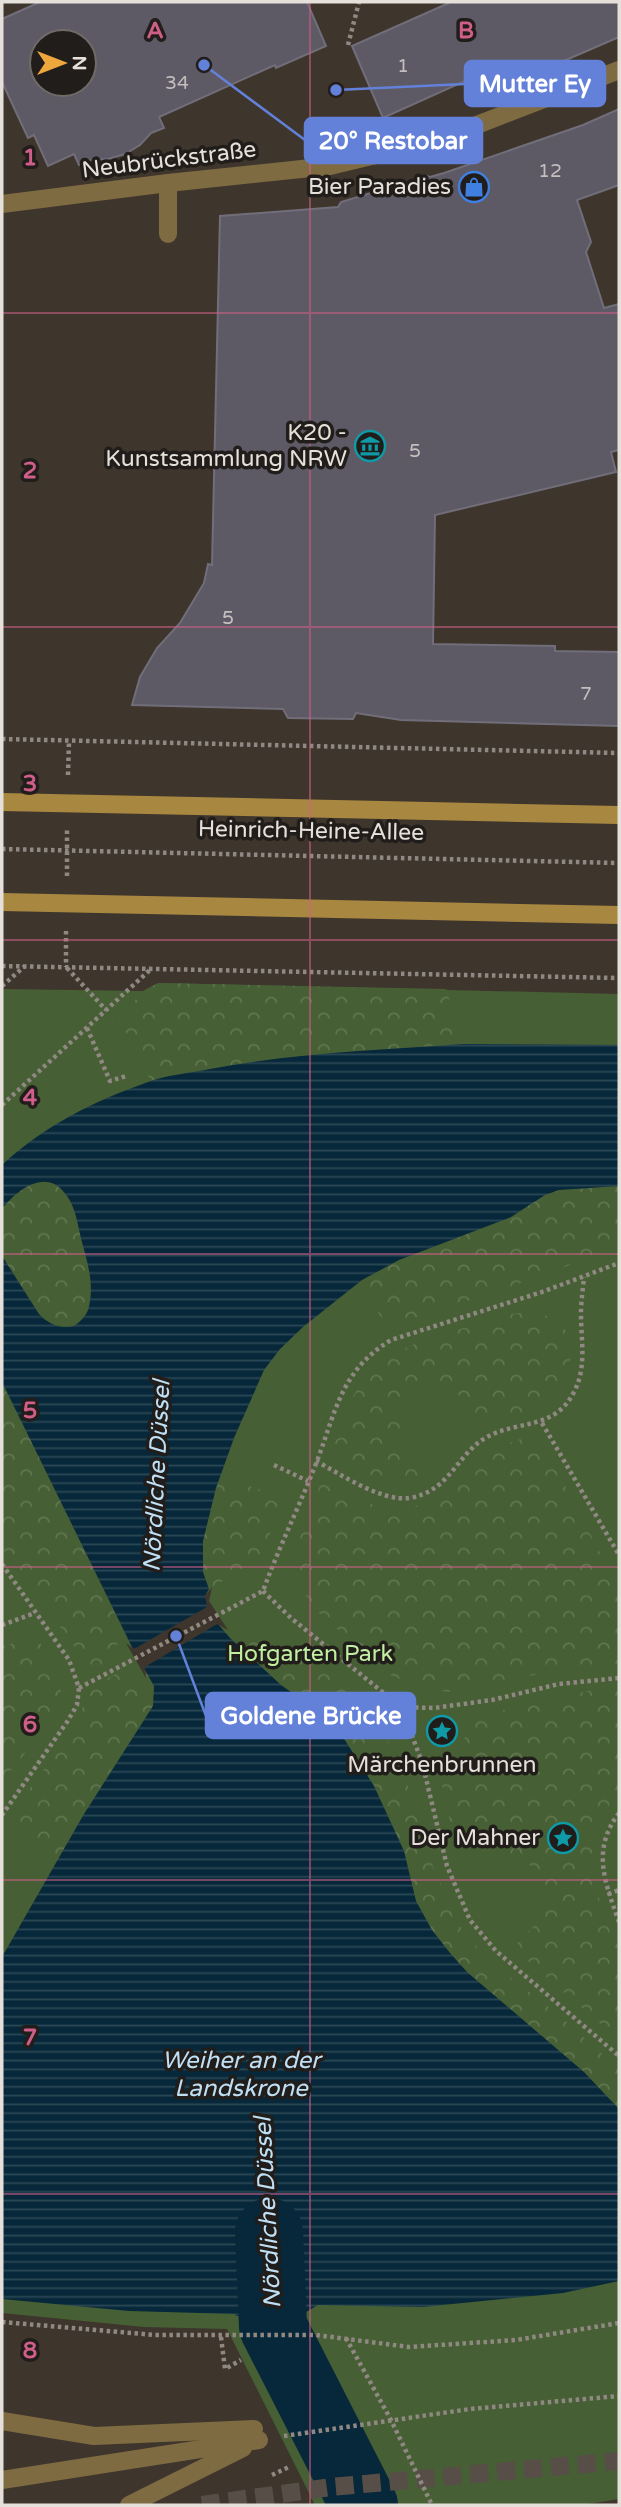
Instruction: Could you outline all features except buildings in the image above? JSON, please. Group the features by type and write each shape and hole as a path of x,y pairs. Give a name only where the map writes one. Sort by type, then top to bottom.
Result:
{"main road":[{"name":"Heinrich-Heine-Allee","path":"2,802 619,816"},
{"path":"2,902 619,915"}],"street":[{"name":"Neubrückstraße","path":"2,204 330,166 438,140 619,70"},
{"path":"168,183 168,234"},
{"path":"2,2421 94,2436 256,2435"},
{"path":"2,2480 256,2435"},
{"path":"130,2505 256,2435"}],"path":[{"path":"348,45 359,2"},
{"path":"2,739 619,753"},
{"path":"68,786 69,741"},
{"path":"67,821 67,878"},
{"name":"Heinrich-Heine-Allee","path":"2,849 619,863"},
{"path":"66,929 66,967 106,1010"},
{"path":"2,966 619,978"},
{"path":"2,986 24,966"},
{"path":"2,1105 151,968"},
{"path":"87,1028 110,1082 126,1076"},
{"path":"79,1688 263,1591 282,1538 316,1461 333,1411 353,1375 370,1352 391,1340 619,1263"},
{"path":"316,1461 376,1492 408,1498 432,1491 486,1437 509,1428 542,1422 559,1410 573,1395 580,1377 584,1348 581,1313 584,1277"},
{"path":"542,1422 619,1555"},
{"path":"274,1465 308,1481"},
{"path":"2,1564 69,1660 79,1688 77,1705 67,1722 2,1815"},
{"path":"263,1591 290,1618 401,1707 422,1762 447,1866 470,1920 496,1951 619,2056"},
{"path":"2,1625 35,1613"},
{"path":"401,1707 434,1708 492,1700 559,1684 619,1678"},
{"path":"619,1813 612,1822 603,1848 603,1868 608,1894 619,1922"},
{"path":"608,1894 619,1890"},
{"path":"2,2322 58,2329 155,2335 230,2337 316,2334 409,2347 516,2340 619,2323"},
{"path":"221,2337 225,2369 241,2360"},
{"path":"346,2337 391,2420 432,2505"},
{"path":"256,2435 470,2409 619,2396"},
{"path":"272,2475 290,2466"}],"green space":[{"name":"Hofgarten Park","path":"158,983 619,994 619,2499 582,2505 315,2505 227,2329 144,2327 2,2313 2,989 143,991"},
{"path":"158,983 446,989 464,1044 262,1059 150,1081 139,1047 116,1022 143,991"},
{"path":"45,1182 55,1184 67,1195 78,1220 87,1256 90,1293 88,1308 83,1318 73,1326 64,1328 54,1325 36,1309 7,1266 2,1252 2,1209 20,1190"},
{"path":"619,1186 619,1247 496,1292 388,1326 370,1302 362,1280 399,1260 522,1209 559,1190"},
{"path":"516,1313 540,1314 559,1319 569,1337 571,1371 556,1399 538,1409 480,1426 473,1409 463,1398 449,1391 435,1389 422,1392 411,1400 404,1413 403,1439 412,1453 438,1466 426,1478 415,1482 390,1481 330,1456 352,1398 374,1363 425,1339"},
{"path":"2,1382 131,1645 115,1645 123,1660 88,1676 79,1653 2,1548"},
{"path":"523,1438 537,1444 548,1454 619,1589 619,1665 555,1671 448,1692 422,1688 392,1676 313,1608 298,1580 295,1550 321,1483 373,1505 406,1508 439,1496 486,1455"},
{"path":"220,1476 286,1499 261,1554 209,1589 203,1546 207,1518"},
{"path":"36,1635 58,1677 64,1707 2,1781 2,1647"},
{"path":"262,1635 318,1661 375,1713 406,1779 433,1867 464,1933 492,1963 559,2015 619,2069 619,2109 584,2072 467,1972 432,1930 416,1901 411,1880 374,1786 341,1734 329,1719 281,1685 230,1638"},
{"path":"128,1667 139,1686 145,1681 147,1671 154,1686 155,1697 150,1715 109,1773 55,1864 13,1831 16,1812 76,1723 86,1690"},
{"path":"615,1685 619,1691 619,1787 608,1807 592,1850 594,1886 619,1948 619,2040 513,1948 545,1914 542,1873 499,1846 456,1850 438,1766 464,1743 467,1718"}],"water":[{"name":"Weiher an der Landskrone","path":"464,1044 619,1045 619,1186 559,1190 545,1195 511,1217 399,1260 362,1280 280,1349 264,1370 234,1438 216,1488 203,1541 203,1572 209,1589 205,1596 218,1624 230,1638 281,1685 329,1719 341,1734 374,1786 404,1851 416,1901 432,1930 450,1953 467,1972 584,2072 619,2109 619,2281 563,2293 423,2307 318,2305 301,2315 294,2326 253,2327 248,2315 129,2311 2,2299 2,1957 84,1814 153,1706 154,1686 131,1645 2,1382 2,1256 39,1314 55,1325 69,1327 78,1323 88,1310 91,1293 90,1276 75,1212 67,1196 59,1187 42,1182 24,1189 2,1209 2,1165 35,1138 70,1116 108,1098 163,1078 305,1056"},
{"path":"264,2344 301,2344 336,2416 302,2421"},
{"path":"347,2438 381,2505 344,2505 312,2443"}],"pier":[{"path":"212,1587 209,1601 228,1630 217,1624 145,1667 146,1678 126,1643 134,1649 207,1607 205,1596"}],"waterway":[{"name":"Nördliche Düssel","path":"269,2232 273,2327 364,2505"}],"tunnel":[{"path":"202,2505 331,2487 619,2461"}],"place":[{"name":"20° Restobar","path":"204,65"},
{"name":"Mutter Ey","path":"336,90"},
{"name":"Bier Paradies","path":"474,187"},
{"name":"K20 - Kunstsammlung NRW","path":"370,446"},
{"name":"Goldene Brücke","path":"176,1636"},
{"name":"Märchenbrunnen","path":"442,1731"},
{"name":"Der Mahner","path":"563,1838"}]}
